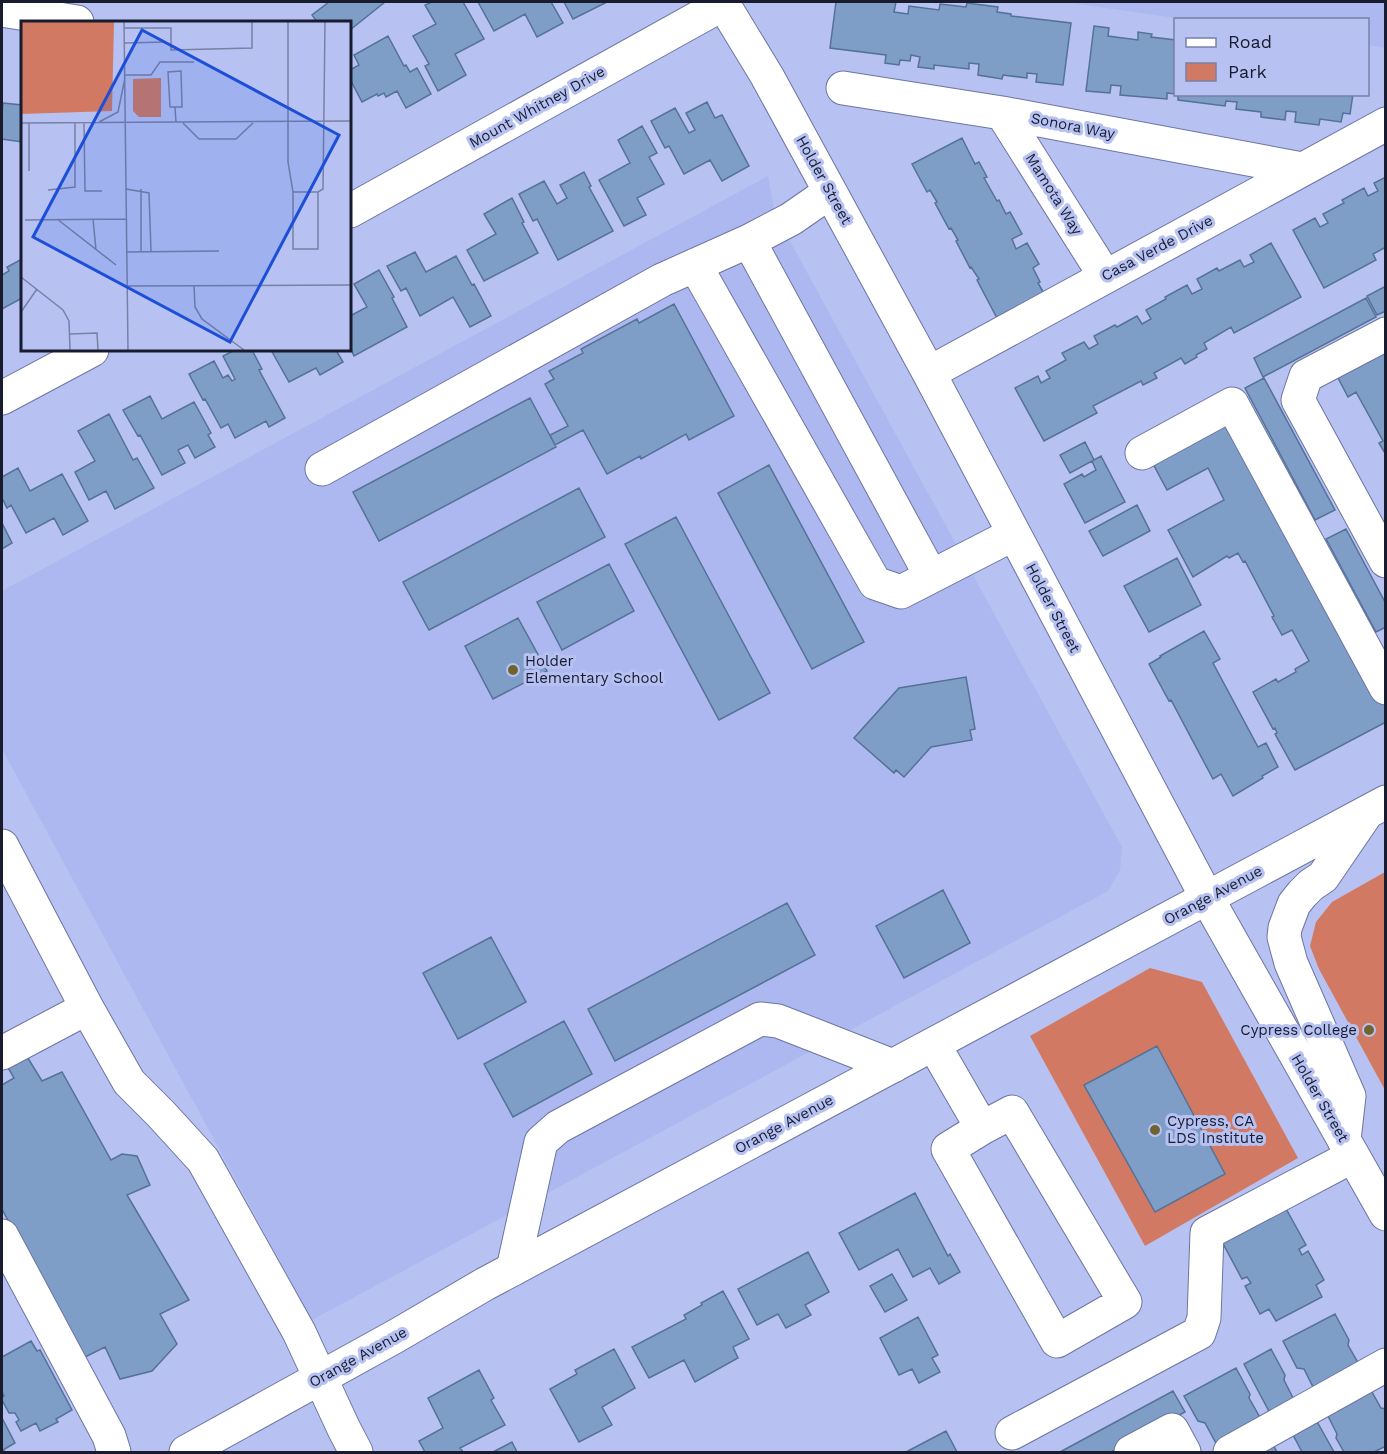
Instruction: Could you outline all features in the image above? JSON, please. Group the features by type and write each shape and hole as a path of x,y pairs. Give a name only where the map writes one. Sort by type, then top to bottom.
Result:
{"street":[{"name":"Holder Street","path":"723,3 767,76 929,373 1207,898 1386,1214"},
{"name":"Mount Whitney Drive","path":"353,201 723,3"},
{"path":"2,10 71,21"},
{"name":"Sonora Way","path":"843,88 1002,113 1302,169"},
{"name":"Mamota Way","path":"1002,113 1105,276"},
{"name":"Casa Verde Drive","path":"929,373 1386,124"},
{"path":"322,469 662,280 749,241 791,219 830,192"},
{"path":"749,241 931,576"},
{"path":"695,265 875,583 901,592 1014,534"},
{"path":"1386,334 1306,376 1298,400 1386,561"},
{"path":"2,398 90,351"},
{"path":"1142,453 1232,404 1386,688"},
{"path":"1012,1433 1199,1333 1204,1318 1207,1233 1348,1148 1348,1096 1291,963 1284,937 1294,904 1311,885 1323,877 1376,807"},
{"name":"Orange Avenue","path":"186,1452 513,1269 1376,807"},
{"path":"2,846 87,1008 129,1082 203,1160 299,1332 356,1452"},
{"path":"2,1053 87,1008"},
{"path":"513,1269 541,1142 558,1127 588,1110 760,1019 778,1021 893,1066"},
{"path":"934,1045 982,1128"},
{"path":"1012,1112 1125,1302 1057,1341 948,1149 982,1128 1012,1112"},
{"path":"2,1236 109,1436 114,1452"},
{"path":"1230,1452 1386,1365"},
{"path":"1131,1452 1172,1430 1184,1452"}],"shaded area":[{"path":"1065,2 1385,2 1385,48 1369,45 1369,18 1175,18"},
{"name":"Holder Elementary School","path":"768,176 775,214 1122,847 1120,870 1108,891 312,1320 2,749 2,591"}],"green space":[{"name":"Cypress College","path":"1385,872 1385,1090 1319,969 1310,946 1316,922 1332,902"},
{"path":"1150,968 1202,982 1298,1158 1145,1246 1030,1036"}],"building":[{"path":"329,2 385,2 351,29 351,21 316,21 312,15"},
{"path":"432,2 463,2 484,39 455,54 466,75 438,91 425,66 429,64 413,36 436,24 425,5"},
{"path":"478,2 551,2 563,23 537,37 525,14 494,31"},
{"path":"564,2 607,2 573,19"},
{"path":"836,2 896,2 894,12 908,14 909,6 939,10 940,4 966,7 967,3 998,7 997,12 1011,14 1011,16 1071,23 1063,85 1036,82 1037,74 1027,73 1027,78 1003,75 1002,79 978,75 979,64 969,63 969,69 934,65 934,69 918,67 920,57 911,55 910,61 900,60 899,65 885,63 886,55 830,48"},
{"path":"1094,26 1109,28 1108,36 1138,40 1138,32 1152,34 1151,37 1174,40 1174,94 1167,93 1167,99 1120,95 1121,86 1111,85 1110,93 1086,91"},
{"path":"388,36 404,66 406,65 410,72 417,68 431,94 406,108 397,91 386,97 384,93 378,96 377,94 362,102 351,81 351,69 359,65 354,55"},
{"path":"1178,96 1353,96 1350,114 1343,113 1341,122 1320,119 1319,125 1295,122 1296,112 1286,111 1285,120 1261,117 1261,112 1236,109 1237,102 1226,101 1225,106 1178,100"},
{"path":"707,102 715,118 722,115 749,166 722,181 710,160 684,174 669,146 665,148 651,121 675,108 689,133 695,130 686,113"},
{"path":"3,103 21,105 21,142 2,139"},
{"path":"642,126 657,153 649,157 664,184 637,198 646,215 624,226 599,180 630,163 618,140"},
{"path":"962,138 975,164 979,162 987,177 984,178 997,201 999,200 1006,214 1010,212 1022,234 1012,239 1016,249 1027,243 1039,264 1033,268 1045,295 998,320 977,280 979,279 970,268 956,241 958,240 951,228 949,229 935,203 937,202 930,190 927,192 912,164"},
{"path":"584,172 591,186 589,187 613,231 558,260 537,219 533,221 519,194 544,181 557,204 567,198 560,185"},
{"path":"1386,177 1386,247 1373,254 1376,260 1324,288 1293,230 1315,218 1320,227 1328,223 1323,214 1344,203 1342,200 1364,188 1368,196 1378,191 1374,183"},
{"path":"512,198 538,253 484,281 467,250 496,234 484,214"},
{"path":"1271,243 1301,297 1234,333 1231,327 1204,343 1207,349 1196,355 1197,357 1185,364 1181,358 1154,373 1157,378 1143,385 1141,381 1093,406 1097,413 1044,441 1015,388 1038,376 1041,383 1050,378 1046,371 1066,360 1062,353 1084,342 1089,349 1098,344 1094,336 1137,316 1142,324 1151,319 1146,310 1166,299 1165,297 1187,285 1192,294 1202,289 1197,279 1217,268 1219,271 1240,260 1244,267 1254,262 1250,255"},
{"path":"415,252 426,272 456,256 491,316 470,327 453,297 420,316 406,288 401,291 387,266"},
{"path":"21,260 21,299 2,309 2,275 9,271 7,267"},
{"path":"379,270 407,327 354,356 351,349 351,315 367,307 354,284"},
{"path":"1386,286 1386,311 1377,315 1367,296"},
{"path":"1366,298 1376,317 1263,377 1254,358"},
{"path":"674,304 734,416 689,440 686,434 641,459 640,456 607,474 583,430 555,445 550,435 568,426 545,384 554,379 549,371 583,353 581,349 637,319 639,323"},
{"path":"233,351 253,351 262,369 259,370 285,418 269,427 266,421 235,438 228,424 221,428 189,374 214,361 223,378 228,375 232,381 235,379 223,356"},
{"path":"272,351 337,351 343,362 320,375 316,368 289,382"},
{"path":"1386,351 1386,455 1379,443 1383,441 1356,392 1348,397 1337,376"},
{"path":"1264,378 1335,510 1315,520 1245,388"},
{"path":"150,396 162,419 194,402 211,433 208,435 215,447 195,458 188,445 178,450 185,463 162,475 123,410"},
{"path":"530,398 556,447 379,541 353,492"},
{"path":"109,414 133,460 137,458 154,488 115,509 106,491 89,500 75,472 95,461 78,431"},
{"path":"1230,422 1386,701 1386,722 1295,770 1275,734 1277,733 1275,728 1273,729 1253,692 1276,679 1278,682 1296,672 1295,669 1309,661 1292,630 1282,635 1245,561 1243,562 1238,553 1229,558 1227,556 1193,577 1168,530 1224,500 1208,468 1167,490 1151,460"},
{"path":"1085,442 1094,460 1070,473 1060,455"},
{"path":"1101,456 1125,502 1085,523 1064,484 1082,474 1084,477 1096,470 1092,461"},
{"path":"769,465 864,642 812,669 718,493"},
{"path":"18,468 30,491 62,474 88,521 63,535 54,518 26,533 11,505 7,508 2,498 2,477"},
{"path":"579,488 605,537 429,630 403,582"},
{"path":"1137,505 1150,531 1103,556 1089,531"},
{"path":"676,517 770,693 719,720 625,544"},
{"path":"2,523 12,543 2,549"},
{"path":"1346,529 1386,604 1386,627 1376,632 1326,539"},
{"path":"1177,558 1201,605 1149,632 1124,586"},
{"path":"609,564 634,611 562,650 537,602"},
{"path":"518,618 547,671 493,699 465,646"},
{"path":"1204,631 1220,659 1213,663 1258,747 1266,743 1278,767 1233,796 1221,774 1213,779 1149,664"},
{"path":"966,677 975,729 970,730 972,740 931,747 904,777 896,770 894,773 854,738 899,688"},
{"path":"943,890 970,943 904,978 876,926"},
{"path":"787,903 815,955 615,1061 588,1009"},
{"path":"491,937 526,1002 458,1039 423,973"},
{"path":"564,1021 592,1074 513,1117 484,1064"},
{"name":"Cypress, CA LDS Institute","path":"1157,1046 1225,1174 1155,1212 1084,1085"},
{"path":"26,1055 42,1081 62,1072 111,1160 122,1154 137,1156 150,1185 127,1195 189,1300 160,1314 177,1344 152,1371 120,1379 105,1347 81,1359 2,1209 2,1085 14,1078 7,1066"},
{"path":"915,1193 948,1256 950,1254 960,1272 939,1284 930,1268 913,1277 898,1249 859,1270 839,1233"},
{"path":"1284,1205 1306,1245 1299,1249 1302,1255 1308,1251 1324,1280 1316,1285 1322,1297 1276,1321 1269,1309 1260,1314 1245,1286 1251,1283 1247,1277 1242,1279 1220,1238"},
{"path":"808,1252 829,1292 805,1305 811,1315 786,1328 778,1314 757,1325 738,1289"},
{"path":"892,1274 907,1300 885,1312 870,1286"},
{"path":"723,1291 749,1339 733,1347 738,1358 695,1382 684,1360 649,1378 632,1347 686,1319 684,1315"},
{"path":"1335,1314 1361,1368 1316,1393 1304,1369 1297,1368 1283,1341"},
{"path":"918,1317 938,1355 932,1358 940,1372 919,1383 912,1369 899,1375 880,1338"},
{"path":"31,1341 37,1351 40,1350 72,1410 56,1419 58,1422 40,1431 36,1423 21,1431 16,1422 19,1420 15,1413 9,1413 2,1400 4,1396 2,1357"},
{"path":"614,1349 635,1388 602,1407 612,1425 579,1442 550,1389 577,1374 575,1370"},
{"path":"1271,1349 1285,1375 1284,1380 1296,1404 1272,1417 1244,1364"},
{"path":"1236,1368 1262,1421 1217,1445 1205,1423 1198,1421 1184,1396"},
{"path":"479,1370 494,1398 491,1400 505,1425 460,1448 463,1452 425,1452 419,1441 443,1428 428,1398"},
{"path":"1368,1385 1381,1408 1386,1409 1386,1446 1374,1452 1344,1452 1325,1410"},
{"path":"1173,1391 1185,1412 1111,1452 1060,1452"},
{"path":"2,1418 15,1443 3,1450 5,1452 2,1452"},
{"path":"1315,1418 1334,1452 1302,1452 1290,1429"},
{"path":"946,1431 957,1452 906,1452"},
{"path":"1271,1441 1277,1452 1251,1452"},
{"path":"512,1442 517,1452 493,1452"}],"place":[{"name":"Holder Elementary School","path":"513,670"},
{"name":"Cypress College","path":"1369,1030"},
{"name":"Cypress, CA LDS Institute","path":"1155,1130"}]}
